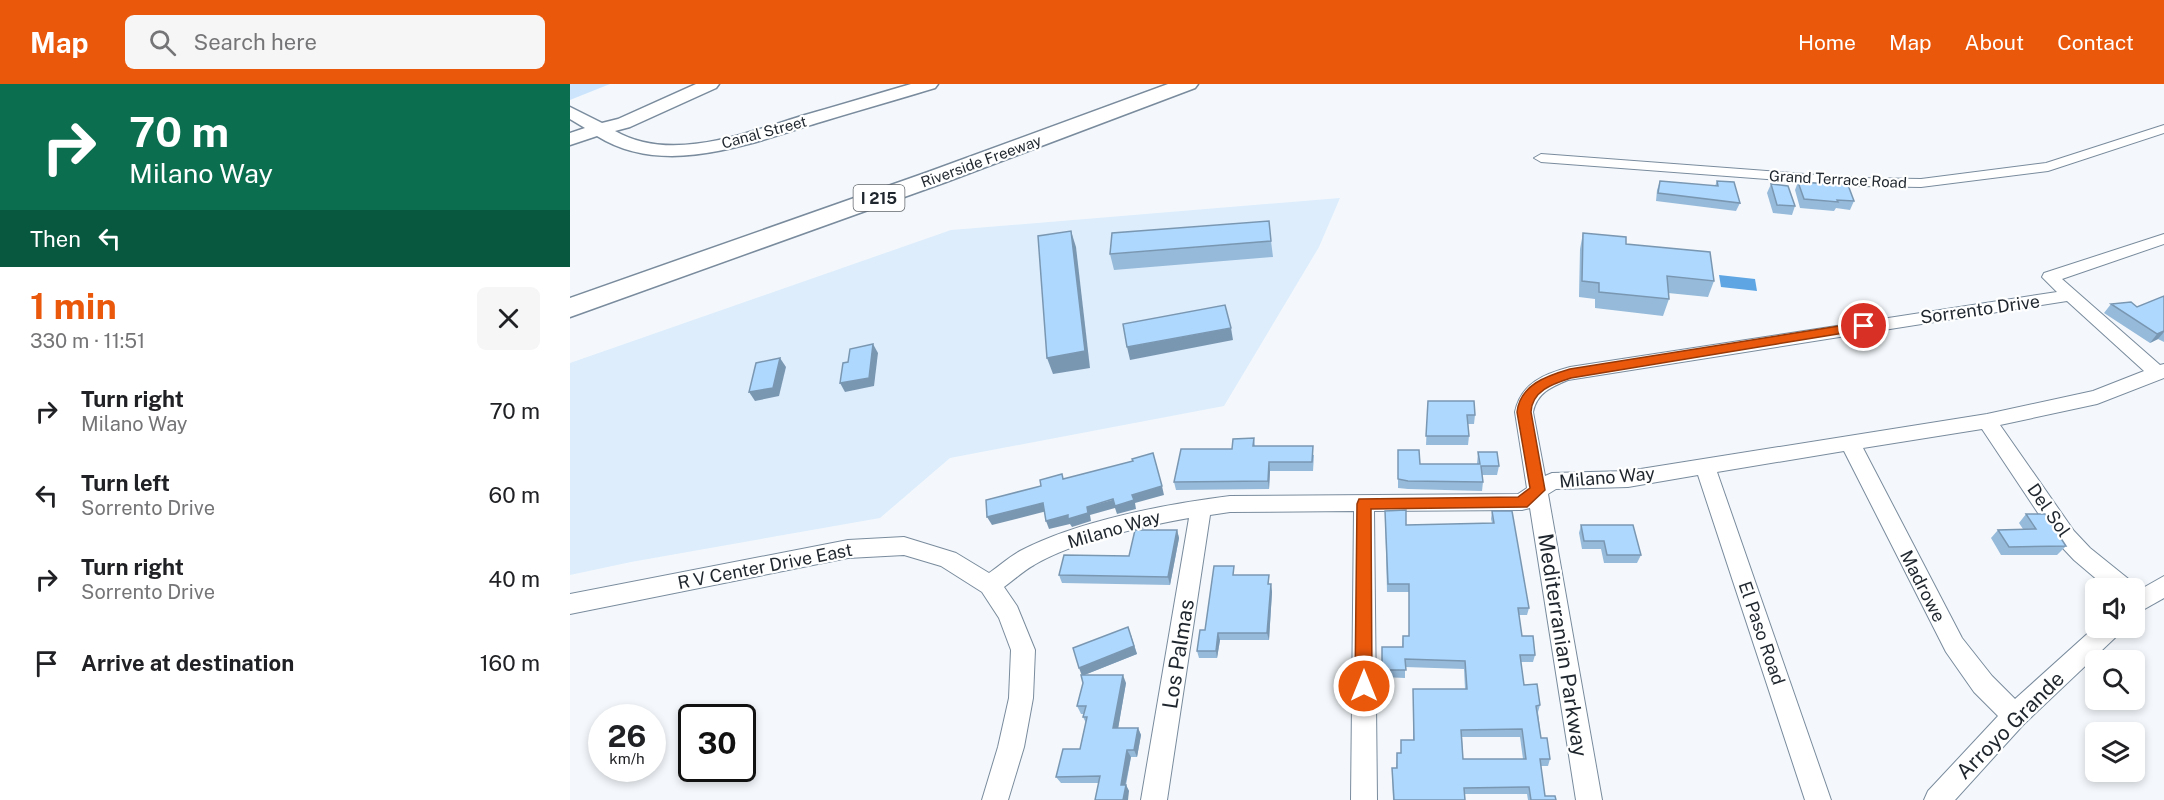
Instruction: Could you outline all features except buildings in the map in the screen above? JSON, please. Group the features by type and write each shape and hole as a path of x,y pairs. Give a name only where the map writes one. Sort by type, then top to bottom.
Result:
{"highway":[{"name":"Riverside Freeway","path":"570,286 1143,84"},
{"name":"Riverside Freeway","path":"570,308 938,177 1188,84"}],"street":[{"path":"598,129 616,116 690,84"},
{"path":"570,139 624,123 710,84"},
{"name":"Canal Street","path":"598,129 617,140 637,146 677,149 704,147 749,138 929,84"},
{"path":"570,112 598,129"},
{"name":"Grand Terrace Road","path":"1541,158 1857,182 1921,183 2048,167 2164,129"},
{"path":"2161,371 2050,277 2164,238"},
{"name":"Sorrento Drive","path":"1537,490 1524,412 1525,400 1536,388 1553,379 1570,373 2070,296"},
{"name":"Milano Way","path":"990,585 1027,558 1079,537 1161,515 1230,504 1521,502 1552,481 1628,479 1987,421 2097,397 2161,371"},
{"name":"Del Sol","path":"1987,421 2066,537 2110,578"},
{"name":"Madrowe","path":"1850,443 1954,645 1983,684 2015,716"},
{"name":"El Paso Road","path":"1705,466 1818,800"},
{"name":"Mediterranian Parkway","path":"1537,490 1589,800"},
{"path":"1364,504 1364,800"},
{"name":"Los Palmas","path":"1154,800 1201,508"},
{"name":"R V Center Drive East","path":"570,604 859,548 904,546 937,555 948,559 990,585"},
{"path":"990,585 1009,613 1023,650 1021,698 1011,747 994,800"},
{"path":"2145,593 2164,586"},
{"name":"Arroyo Grande","path":"1937,800 2015,716 2099,638"}],"shaded area":[{"path":"570,84 610,84 570,100"},
{"path":"1340,198 1319,247 1224,406 950,458 880,518 570,575 570,363 951,230"}],"water":[{"path":"1719,275 1755,279 1757,291 1721,287"}],"route":[{"path":"1364,686 1364,504 1521,502 1537,490 1524,412 1525,400 1536,388 1553,379 1570,373 1864,326"}]}
